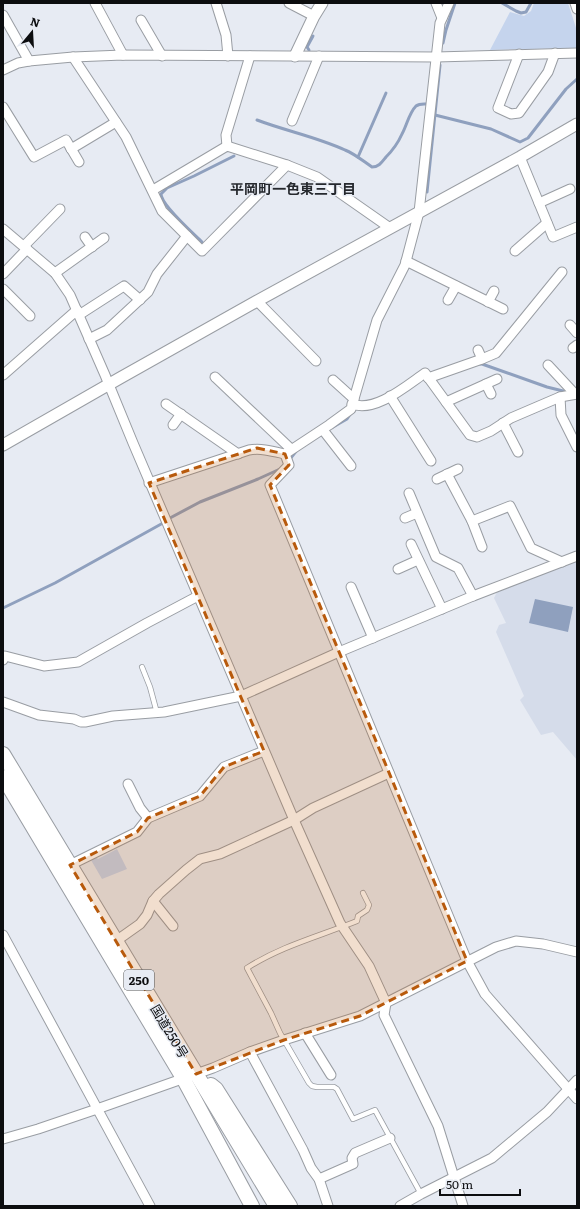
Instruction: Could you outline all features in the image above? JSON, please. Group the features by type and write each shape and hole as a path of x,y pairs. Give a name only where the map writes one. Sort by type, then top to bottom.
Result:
{"highway":[{"name":"国道250号","path":"3,754 276,1206"},
{"name":"国道250号","path":"3,777 183,1078 252,1206"},
{"name":"250","path":"196,1074 216,1089 290,1206"}],"street":[{"path":"95,3 123,55"},
{"path":"216,3 226,35 228,56"},
{"path":"289,3 314,16"},
{"path":"295,56 314,16 322,3"},
{"path":"436,3 442,18"},
{"path":"150,483 257,448 288,452 323,430 351,409 377,320 406,261 419,212 440,23 449,3"},
{"path":"575,3 577,9"},
{"path":"3,15 29,61"},
{"path":"141,20 162,56"},
{"path":"3,70 29,61 123,55 436,56 577,52"},
{"path":"519,54 498,108 511,114 519,114 548,72 555,53"},
{"path":"227,146 226,135 250,56"},
{"path":"292,121 319,56"},
{"path":"73,57 126,137 162,211 202,252 287,165"},
{"path":"3,107 34,157 66,140 79,162"},
{"path":"72,149 116,122"},
{"path":"3,445 257,301 520,157 577,124"},
{"path":"153,190 227,146 287,165 317,177 390,228"},
{"path":"520,157 553,237 577,227"},
{"path":"539,203 570,189"},
{"path":"3,274 60,209"},
{"path":"515,252 547,223"},
{"path":"3,229 55,273 70,295 294,820 342,927 369,966 386,1003 384,1015 438,1126 463,1206"},
{"path":"89,339 107,330 148,292 157,274 187,236"},
{"path":"85,237 92,247"},
{"path":"55,273 104,238"},
{"path":"406,261 503,309"},
{"path":"428,378 496,353 509,331 542,291 562,272"},
{"path":"3,375 78,313 124,286 140,300"},
{"path":"448,300 456,286"},
{"path":"3,289 30,316"},
{"path":"488,302 494,291"},
{"path":"257,301 316,361"},
{"path":"570,325 577,333"},
{"path":"478,350 482,359"},
{"path":"548,365 576,394"},
{"path":"333,380 358,406 369,406 382,402 425,373 470,435 477,437 491,431 511,418 560,397 576,394"},
{"path":"215,377 236,403 288,452 289,465 270,485 467,961 485,994 577,1099"},
{"path":"446,402 497,379"},
{"path":"486,384 491,394"},
{"path":"390,396 431,461"},
{"path":"560,397 561,415 577,447"},
{"path":"166,404 238,454"},
{"path":"173,425 180,414"},
{"path":"502,424 518,452"},
{"path":"323,430 351,466"},
{"path":"436,479 458,469"},
{"path":"447,474 472,521 482,547"},
{"path":"409,493 432,559 458,568 473,596"},
{"path":"472,521 510,506 531,548 562,562"},
{"path":"405,518 417,513"},
{"path":"411,544 442,609"},
{"path":"3,702 39,715 74,719 81,722 113,716 157,713 241,696 339,652 473,596 577,556"},
{"path":"398,569 418,560"},
{"path":"351,587 360,596 373,638"},
{"path":"3,660 5,656 44,666 78,662 198,596"},
{"path":"70,865 137,832 148,818 200,796 224,767 264,751"},
{"path":"116,941 140,924 147,915 153,901 159,894 200,859 220,854 294,820 313,808 389,773"},
{"path":"128,784 140,808 148,818"},
{"path":"153,901 173,926"},
{"path":"3,935 150,1206"},
{"path":"3,1139 97,1109 213,1068 250,1052 360,1016 496,947 516,941 543,944 577,952"},
{"path":"305,1033 331,1075"},
{"path":"250,1052 304,1150 310,1168 320,1179 328,1206"},
{"path":"400,1206 492,1158 547,1112 577,1080"},
{"path":"320,1179 353,1164 352,1158 355,1153 390,1138"}],"lane":[{"path":"142,667 150,687 157,713"},
{"path":"363,893 369,905 367,910 358,916 357,921 305,940 273,954 247,968 263,996 284,1040 309,1083 312,1086 337,1089 353,1119 375,1110 421,1194"}],"highlighted area":[{"path":"257,448 285,454 289,465 270,485 467,961 360,1016 284,1040 196,1074 70,865 137,832 148,818 200,796 224,767 264,751 149,483"}],"shaded area":[{"path":"534,3 568,3 577,31 577,48 490,50 510,12 524,16 531,11"},
{"path":"577,560 577,760 553,732 541,735 520,700 524,696 496,632 499,625 506,623 494,598 497,592"},
{"path":"535,599 573,607 568,632 529,623"},
{"path":"117,849 127,869 102,879 91,860 96,857 98,859"}],"waterway":[{"path":"443,43 455,3"},
{"path":"502,3 521,13 526,12 531,3"},
{"path":"309,50 307,47 313,36"},
{"path":"427,192 440,65"},
{"path":"435,115 491,129 520,142 528,138 566,89 577,79"},
{"path":"358,157 386,93"},
{"path":"257,120 334,145 374,167 382,162 395,146 416,106 420,104 428,104"},
{"path":"202,242 166,205 161,194 167,188 234,156"},
{"path":"480,364 563,391"},
{"path":"333,427 347,419 351,413"},
{"path":"290,459 297,450"},
{"path":"170,518 200,502 280,469"},
{"path":"3,608 55,583 163,523"}],"district":[{"name":"平岡町一色東三丁目","path":"293,188"}]}
